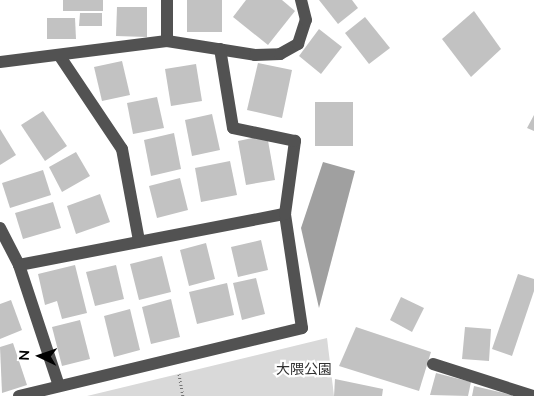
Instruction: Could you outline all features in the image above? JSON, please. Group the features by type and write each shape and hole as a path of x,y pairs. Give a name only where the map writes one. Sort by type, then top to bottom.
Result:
{"street":[{"path":"167,0 167,41"},
{"path":"0,62 167,41 220,49 280,54 298,44 306,20 301,0"},
{"path":"19,396 302,328 285,214 295,141 233,128 220,49"},
{"path":"59,55 122,149 139,241"},
{"path":"19,265 285,214"},
{"path":"0,228 19,265 59,386"},
{"path":"433,364 533,396"}],"green space":[{"name":"大隈公園","path":"327,338 334,396 87,396"}],"shaded area":[{"path":"323,162 355,171 319,308 301,228"}],"building":[{"path":"63,0 103,0 103,11 63,11"},
{"path":"187,0 222,0 222,32 187,32"},
{"path":"246,0 282,0 295,11 268,45 233,17"},
{"path":"319,0 352,0 358,8 338,24"},
{"path":"117,7 147,7 147,37 116,36"},
{"path":"474,11 501,49 471,77 442,39"},
{"path":"80,13 102,13 102,26 79,26"},
{"path":"365,17 390,48 369,64 345,33"},
{"path":"47,18 75,18 76,39 47,39"},
{"path":"319,29 342,47 321,74 299,56"},
{"path":"122,61 130,95 102,101 94,67"},
{"path":"258,63 292,70 282,118 247,110"},
{"path":"196,64 202,101 171,106 165,69"},
{"path":"157,97 164,128 133,134 127,103"},
{"path":"315,102 353,102 353,146 315,146"},
{"path":"43,111 67,146 45,161 21,125"},
{"path":"212,114 220,150 192,156 185,120"},
{"path":"534,115 534,131 527,128"},
{"path":"0,129 16,155 0,165"},
{"path":"174,133 181,169 151,176 144,140"},
{"path":"267,135 275,180 246,185 238,141"},
{"path":"76,152 90,176 62,192 49,167"},
{"path":"230,161 237,195 201,202 195,168"},
{"path":"43,170 51,195 10,208 2,183"},
{"path":"180,178 188,210 157,218 149,186"},
{"path":"100,194 110,222 76,234 67,206"},
{"path":"53,202 61,228 23,239 15,213"},
{"path":"261,240 268,270 238,277 231,247"},
{"path":"206,243 215,279 189,286 180,250"},
{"path":"162,256 171,292 139,300 130,264"},
{"path":"75,265 87,313 62,319 57,301 45,305 38,274"},
{"path":"116,265 124,299 95,306 86,272"},
{"path":"518,274 534,279 534,291 512,356 492,349"},
{"path":"256,278 265,314 242,320 233,283"},
{"path":"227,283 234,315 197,324 189,292"},
{"path":"401,297 424,308 412,332 390,320"},
{"path":"171,299 180,337 151,344 142,307"},
{"path":"11,300 22,330 0,339 0,304"},
{"path":"130,309 140,350 114,357 104,316"},
{"path":"80,320 90,359 62,366 52,327"},
{"path":"356,327 431,352 419,391 339,366"},
{"path":"465,327 491,329 489,361 462,359"},
{"path":"13,343 27,385 2,393 0,347"},
{"path":"436,373 471,382 468,396 430,395"},
{"path":"335,379 383,389 382,396 334,396"},
{"path":"474,386 512,395 512,396 472,396"}]}
